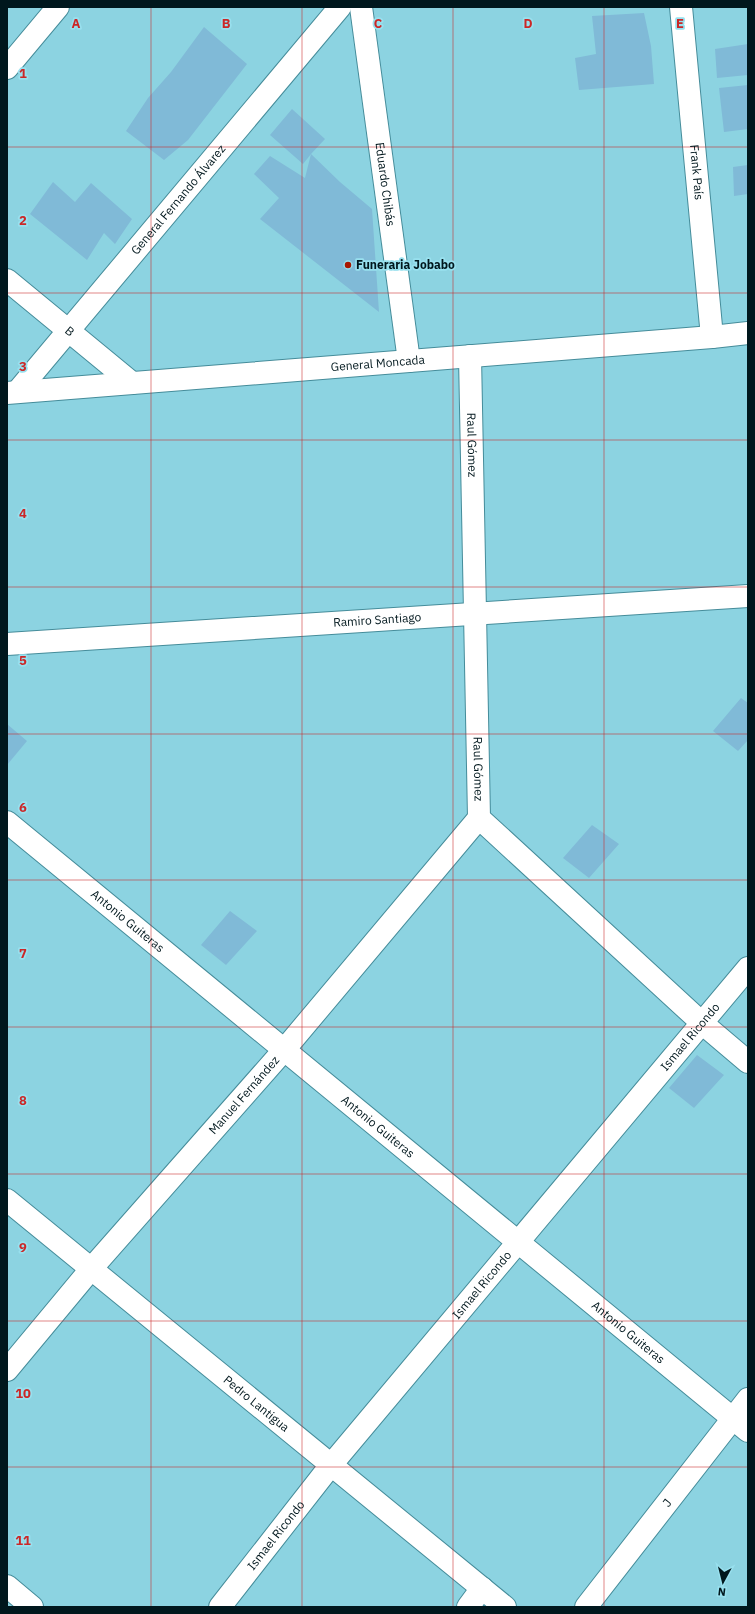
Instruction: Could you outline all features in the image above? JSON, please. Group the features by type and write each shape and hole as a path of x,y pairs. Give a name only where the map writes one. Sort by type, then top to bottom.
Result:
{"street":[{"path":"7,68 58,7"},
{"name":"General Fernando Álvarez","path":"12,392 68,331 340,7"},
{"name":"Eduardo Chibás","path":"361,7 409,361"},
{"name":"Frank País","path":"681,7 712,337"},
{"name":"B","path":"7,280 132,383"},
{"name":"General Moncada","path":"12,392 748,333"},
{"name":"Raul Gómez","path":"470,356 479,818 702,1024 748,1062"},
{"name":"Ramiro Santiago","path":"7,644 748,596"},
{"name":"Manuel Fernández","path":"7,1370 92,1269 284,1050 479,818"},
{"name":"Antonio Guiteras","path":"7,822 740,1425"},
{"name":"Ismael Ricondo","path":"220,1607 331,1465 519,1243 748,968"},
{"name":"Pedro Lantigua","path":"7,1200 505,1607"},
{"name":"J","path":"586,1607 740,1425 748,1399"},
{"path":"7,1586 32,1607"},
{"path":"468,1607 482,1588"}],"building":[{"path":"644,13 651,46 654,84 579,90 575,58 596,54 592,16"},
{"path":"204,27 247,64 188,140 164,160 126,131 148,98 171,72"},
{"path":"748,44 748,75 717,78 715,49"},
{"path":"748,85 748,129 724,132 719,88"},
{"path":"292,109 325,139 303,164 270,135"},
{"name":"Funeraria Jobabo","path":"311,154 340,182 372,209 379,312 260,219 279,198 254,174 270,156 305,178"},
{"path":"748,165 748,194 734,196 733,167"},
{"path":"53,182 75,202 91,183 132,219 115,244 104,233 87,260 30,214"},
{"path":"741,698 748,703 748,740 738,751 713,731"},
{"path":"7,724 27,741 7,765"},
{"path":"592,825 619,844 589,878 563,858"},
{"path":"230,911 257,931 226,965 201,945"},
{"path":"697,1055 724,1075 694,1108 669,1088"}],"place":[{"name":"Funeraria Jobabo","path":"348,265"}]}
